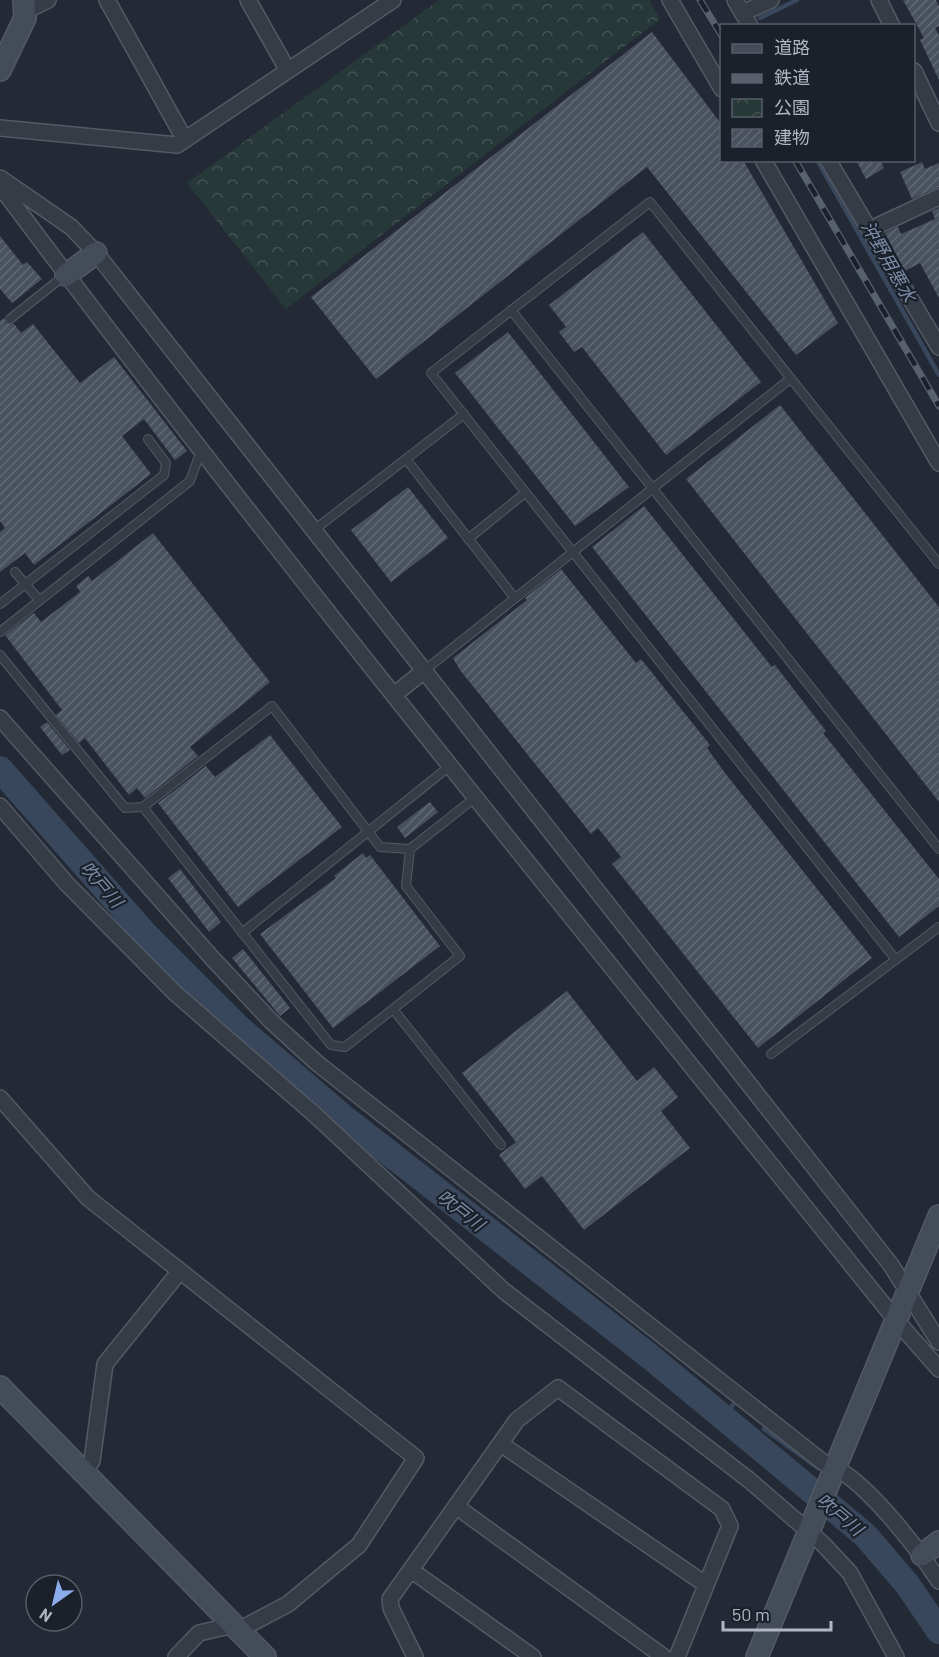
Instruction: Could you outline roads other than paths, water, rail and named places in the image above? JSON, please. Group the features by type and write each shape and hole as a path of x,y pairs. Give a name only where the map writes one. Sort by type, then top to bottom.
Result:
{"street":[{"path":"0,70 25,6 48,0"},
{"path":"107,0 185,140"},
{"path":"248,0 287,69"},
{"path":"670,0 720,86"},
{"path":"743,13 771,0"},
{"path":"879,0 891,24"},
{"path":"0,128 168,146 177,145 384,2"},
{"path":"915,73 939,123"},
{"path":"764,162 939,463"},
{"path":"829,162 939,347"},
{"path":"0,178 71,227 96,253 425,670 908,1290 939,1342"},
{"path":"0,186 66,275 394,695 895,1319 939,1369"},
{"path":"868,230 939,197"},
{"path":"66,275 96,253"},
{"path":"394,695 425,670"},
{"path":"0,718 212,958 271,1021 317,1063 824,1463 834,1466 878,1503 922,1555 939,1581"},
{"path":"0,806 67,884 175,993 314,1114 504,1291 749,1480 809,1530 850,1573 896,1657"},
{"path":"0,1098 88,1198 416,1458 359,1545 288,1604 236,1628 199,1633 176,1657"},
{"path":"757,1657 939,1216"},
{"path":"83,1472 92,1461 105,1364 180,1271"},
{"path":"0,1387 265,1657"},
{"path":"415,1657 391,1608 390,1599 517,1420 558,1388 722,1509 730,1526 677,1657"},
{"path":"501,1444 705,1584"},
{"path":"457,1507 664,1657"},
{"path":"922,1555 939,1542"},
{"path":"411,1570 534,1657"}],"lane":[{"path":"896,960 430,373 650,202 939,564"},
{"path":"10,319 66,275"},
{"path":"512,310 939,848"},
{"path":"425,670 790,379"},
{"path":"314,530 464,414"},
{"path":"0,604 164,475 166,463 148,439"},
{"path":"0,632 190,480 202,450"},
{"path":"406,459 514,597"},
{"path":"468,539 525,494"},
{"path":"15,572 39,600"},
{"path":"0,655 125,808 143,807 272,706 380,847 410,849 476,797"},
{"path":"242,933 451,765"},
{"path":"143,807 332,1045 345,1047 460,956 406,886 410,849"},
{"path":"771,1054 939,927"},
{"path":"393,1009 501,1145"}],"waterway":[{"name":"沖野用悪水","path":"760,18 797,0"},
{"name":"沖野用悪水","path":"818,162 939,375"},
{"name":"吹戸川","path":"0,769 146,935 240,1029 343,1117 648,1355 865,1535 907,1584 939,1631"},
{"name":"沖野用悪水","path":"723,1419 733,1405"},
{"name":"沖野用悪水","path":"764,1429 818,1468"}],"railway":[{"path":"700,0 720,33"},
{"path":"796,162 939,406"}]}
